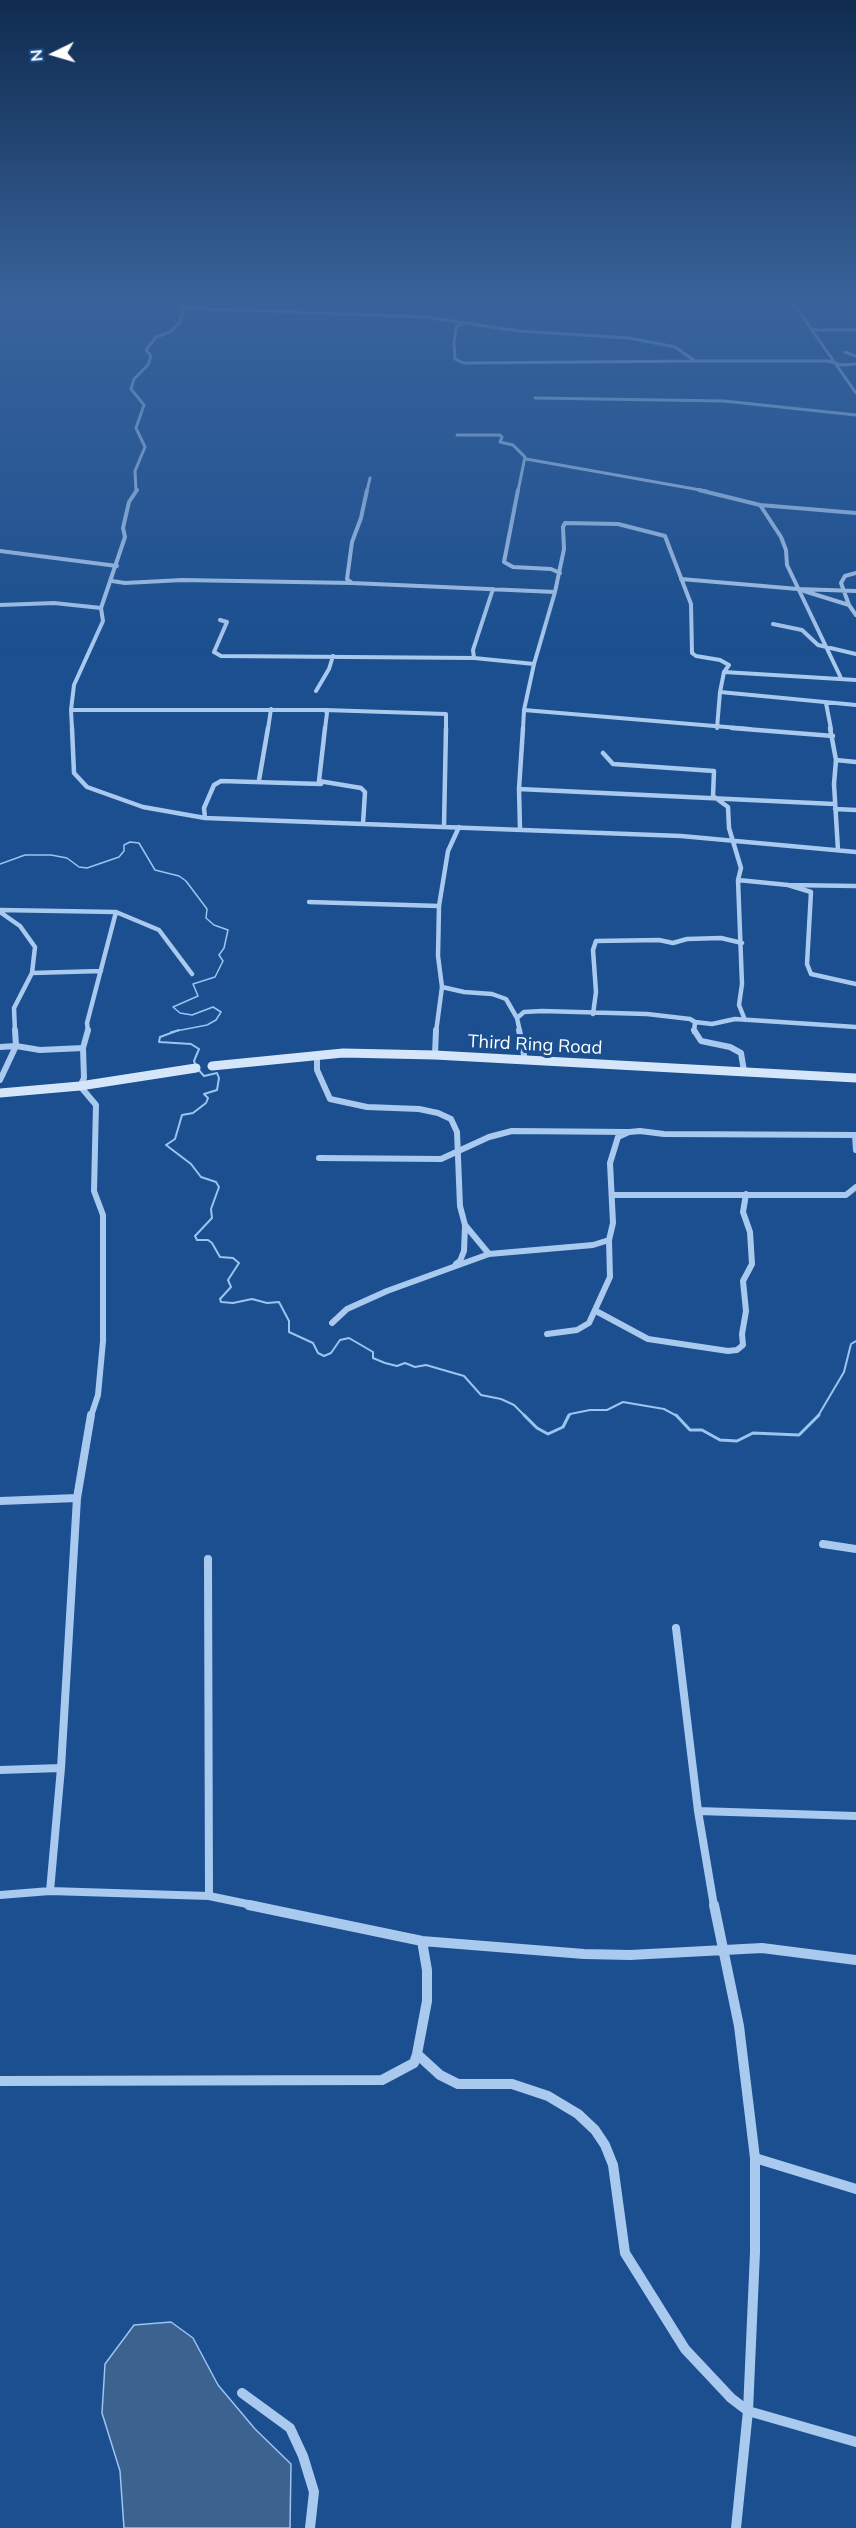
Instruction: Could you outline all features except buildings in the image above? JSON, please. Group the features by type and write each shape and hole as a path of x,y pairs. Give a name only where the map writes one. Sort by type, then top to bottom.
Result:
{"street":[{"path":"138,421 136,428 145,447 135,471 134,483 137,490 129,502 123,528 125,537 101,608 103,621 74,685 71,710 74,773 87,787 143,807 205,818 520,829 733,840 856,852"},
{"path":"457,435 500,435 502,437 500,442 513,445 526,459 668,483 760,505 856,513"},
{"path":"526,459 504,562 513,567 551,569 560,573"},
{"path":"352,583 347,579 352,542 361,518 370,478"},
{"path":"760,505 781,537 786,550 787,565 841,678"},
{"path":"520,829 519,789 524,710 534,664 553,605 564,549 563,527 566,523 623,525 663,535 691,604 692,653 696,656 728,662 729,665 724,672 720,692 717,728"},
{"path":"0,551 117,566"},
{"path":"856,573 845,576 840,583 856,615"},
{"path":"681,579 798,589 856,591"},
{"path":"112,581 134,583 182,580 352,583 555,592"},
{"path":"474,658 473,650 493,589"},
{"path":"798,589 849,604"},
{"path":"0,605 54,603 101,608"},
{"path":"220,620 227,622 214,652 216,655 474,658 534,664"},
{"path":"773,624 802,630 818,645 828,649 856,654"},
{"path":"316,691 329,669 333,656"},
{"path":"724,672 856,680"},
{"path":"720,692 856,705"},
{"path":"826,703 836,760 834,806 838,850"},
{"path":"71,710 271,709 446,714 444,826"},
{"path":"259,780 271,709"},
{"path":"324,784 319,781 327,713 325,710"},
{"path":"524,710 833,736"},
{"path":"603,753 613,764 714,771 713,796 728,807 729,828 741,868 738,880 742,943 742,984 739,1005 745,1020"},
{"path":"836,760 856,762"},
{"path":"205,818 204,808 214,785 221,781 259,780 356,786 365,792 363,824"},
{"path":"519,789 834,806 856,810"},
{"path":"435,1055 436,1018 442,987 438,956 439,906 448,850 459,827"},
{"path":"738,880 788,885 856,886"},
{"path":"788,885 811,892 807,964 811,974 856,984"},
{"path":"309,902 439,906"},
{"path":"0,911 116,912 159,930 192,974"},
{"path":"0,911 20,926 35,947 32,973 14,1008 16,1046 0,1080"},
{"path":"80,1086 84,1078 83,1048 88,1034 87,1023 116,912"},
{"path":"593,1014 596,992 593,957 596,941 659,940 673,943 687,939 721,938 742,943"},
{"path":"32,973 101,971"},
{"path":"442,987 464,992 492,994 506,999 517,1018 525,1060"},
{"path":"517,1018 524,1012 530,1011 647,1014 712,1024 735,1019 856,1027"},
{"path":"695,1022 694,1031 701,1041 730,1047 741,1053 744,1071"},
{"path":"0,1047 16,1046 40,1050 83,1048"},
{"name":"Third Ring Road","path":"212,1066 343,1053 435,1055 856,1078"},
{"path":"317,1055 316,1070 330,1099 367,1107 418,1109 438,1113 451,1119 457,1132 460,1206 465,1225 464,1251 460,1261 448,1269"},
{"path":"0,1093 80,1086 212,1066"},
{"path":"50,1891 61,1768 77,1498 91,1416 98,1395 103,1341 104,1215 94,1191 96,1106 80,1086"},
{"path":"319,1158 441,1159 452,1155 459,1149 512,1131 856,1135 856,1150"},
{"path":"547,1334 577,1330 589,1323 610,1277 609,1240 613,1222 613,1195 610,1186 610,1162 617,1134"},
{"path":"613,1195 846,1195 856,1187"},
{"path":"596,1311 648,1339 728,1351 737,1350 743,1345 742,1334 746,1311 743,1281 752,1264 750,1232 743,1212 746,1194"},
{"path":"465,1225 489,1254"},
{"path":"332,1323 347,1309 489,1254 593,1245 609,1240"},
{"path":"0,1501 77,1498"},
{"path":"823,1544 856,1549"},
{"path":"208,1559 209,1896"},
{"path":"676,1628 698,1811 722,1950 739,2026 755,2158 755,2252 748,2411 736,2528"},
{"path":"0,1770 61,1768"},
{"path":"698,1811 856,1816"},
{"path":"0,1895 50,1891 209,1896 422,1941 584,1954 630,1955 762,1948 856,1960"},
{"path":"0,2081 382,2080 414,2063 417,2054 427,2001 428,1970 422,1941"},
{"path":"417,2054 440,2075 458,2084 512,2084 548,2096 579,2114 595,2130 605,2145 613,2164 618,2189 624,2253 685,2349 731,2398 748,2411 856,2442"},
{"path":"755,2158 856,2189"},
{"path":"242,2393 290,2428 303,2456 314,2492 310,2528"}],"water":[{"path":"171,2322 193,2338 218,2385 255,2429 291,2464 290,2528 124,2528 120,2471 102,2413 105,2364 134,2325"}],"waterway":[{"path":"0,864 25,855 51,855 67,858 79,867 87,868 119,857 124,851 124,845 130,842 139,843 155,870 179,876 186,881 207,909 206,918 214,925 228,930 224,948 219,955 223,961 215,977 193,984 198,996 173,1007 180,1013 192,1015 213,1007 221,1012 216,1020 207,1025 176,1031"},
{"path":"171,1032 176,1031"},
{"path":"176,1031 160,1037 159,1042 191,1044 199,1049 194,1061 197,1068 204,1076 217,1073 219,1078 217,1090 204,1094 208,1098 206,1103 193,1113 182,1115 175,1139 166,1145 191,1164 201,1177 216,1182 219,1187 211,1209 212,1218 195,1236 197,1240 208,1240 212,1243 220,1257 233,1258 239,1263 228,1280 231,1287 220,1299 221,1302 233,1303 252,1299 267,1303 279,1302 289,1321 289,1332 313,1343 318,1353 324,1356 331,1353 340,1340 349,1338 373,1352 373,1358 385,1363 397,1366 405,1363 415,1367 426,1365 464,1376 481,1395 501,1399 514,1405 537,1428 548,1434 563,1427 569,1415"},
{"path":"818,1416 844,1372 851,1344 856,1341"},
{"path":"569,1416 590,1410 607,1410 623,1402 664,1409 677,1416"},
{"path":"677,1416 690,1430 702,1430 720,1440 737,1441 753,1433 799,1435 818,1416"}]}
